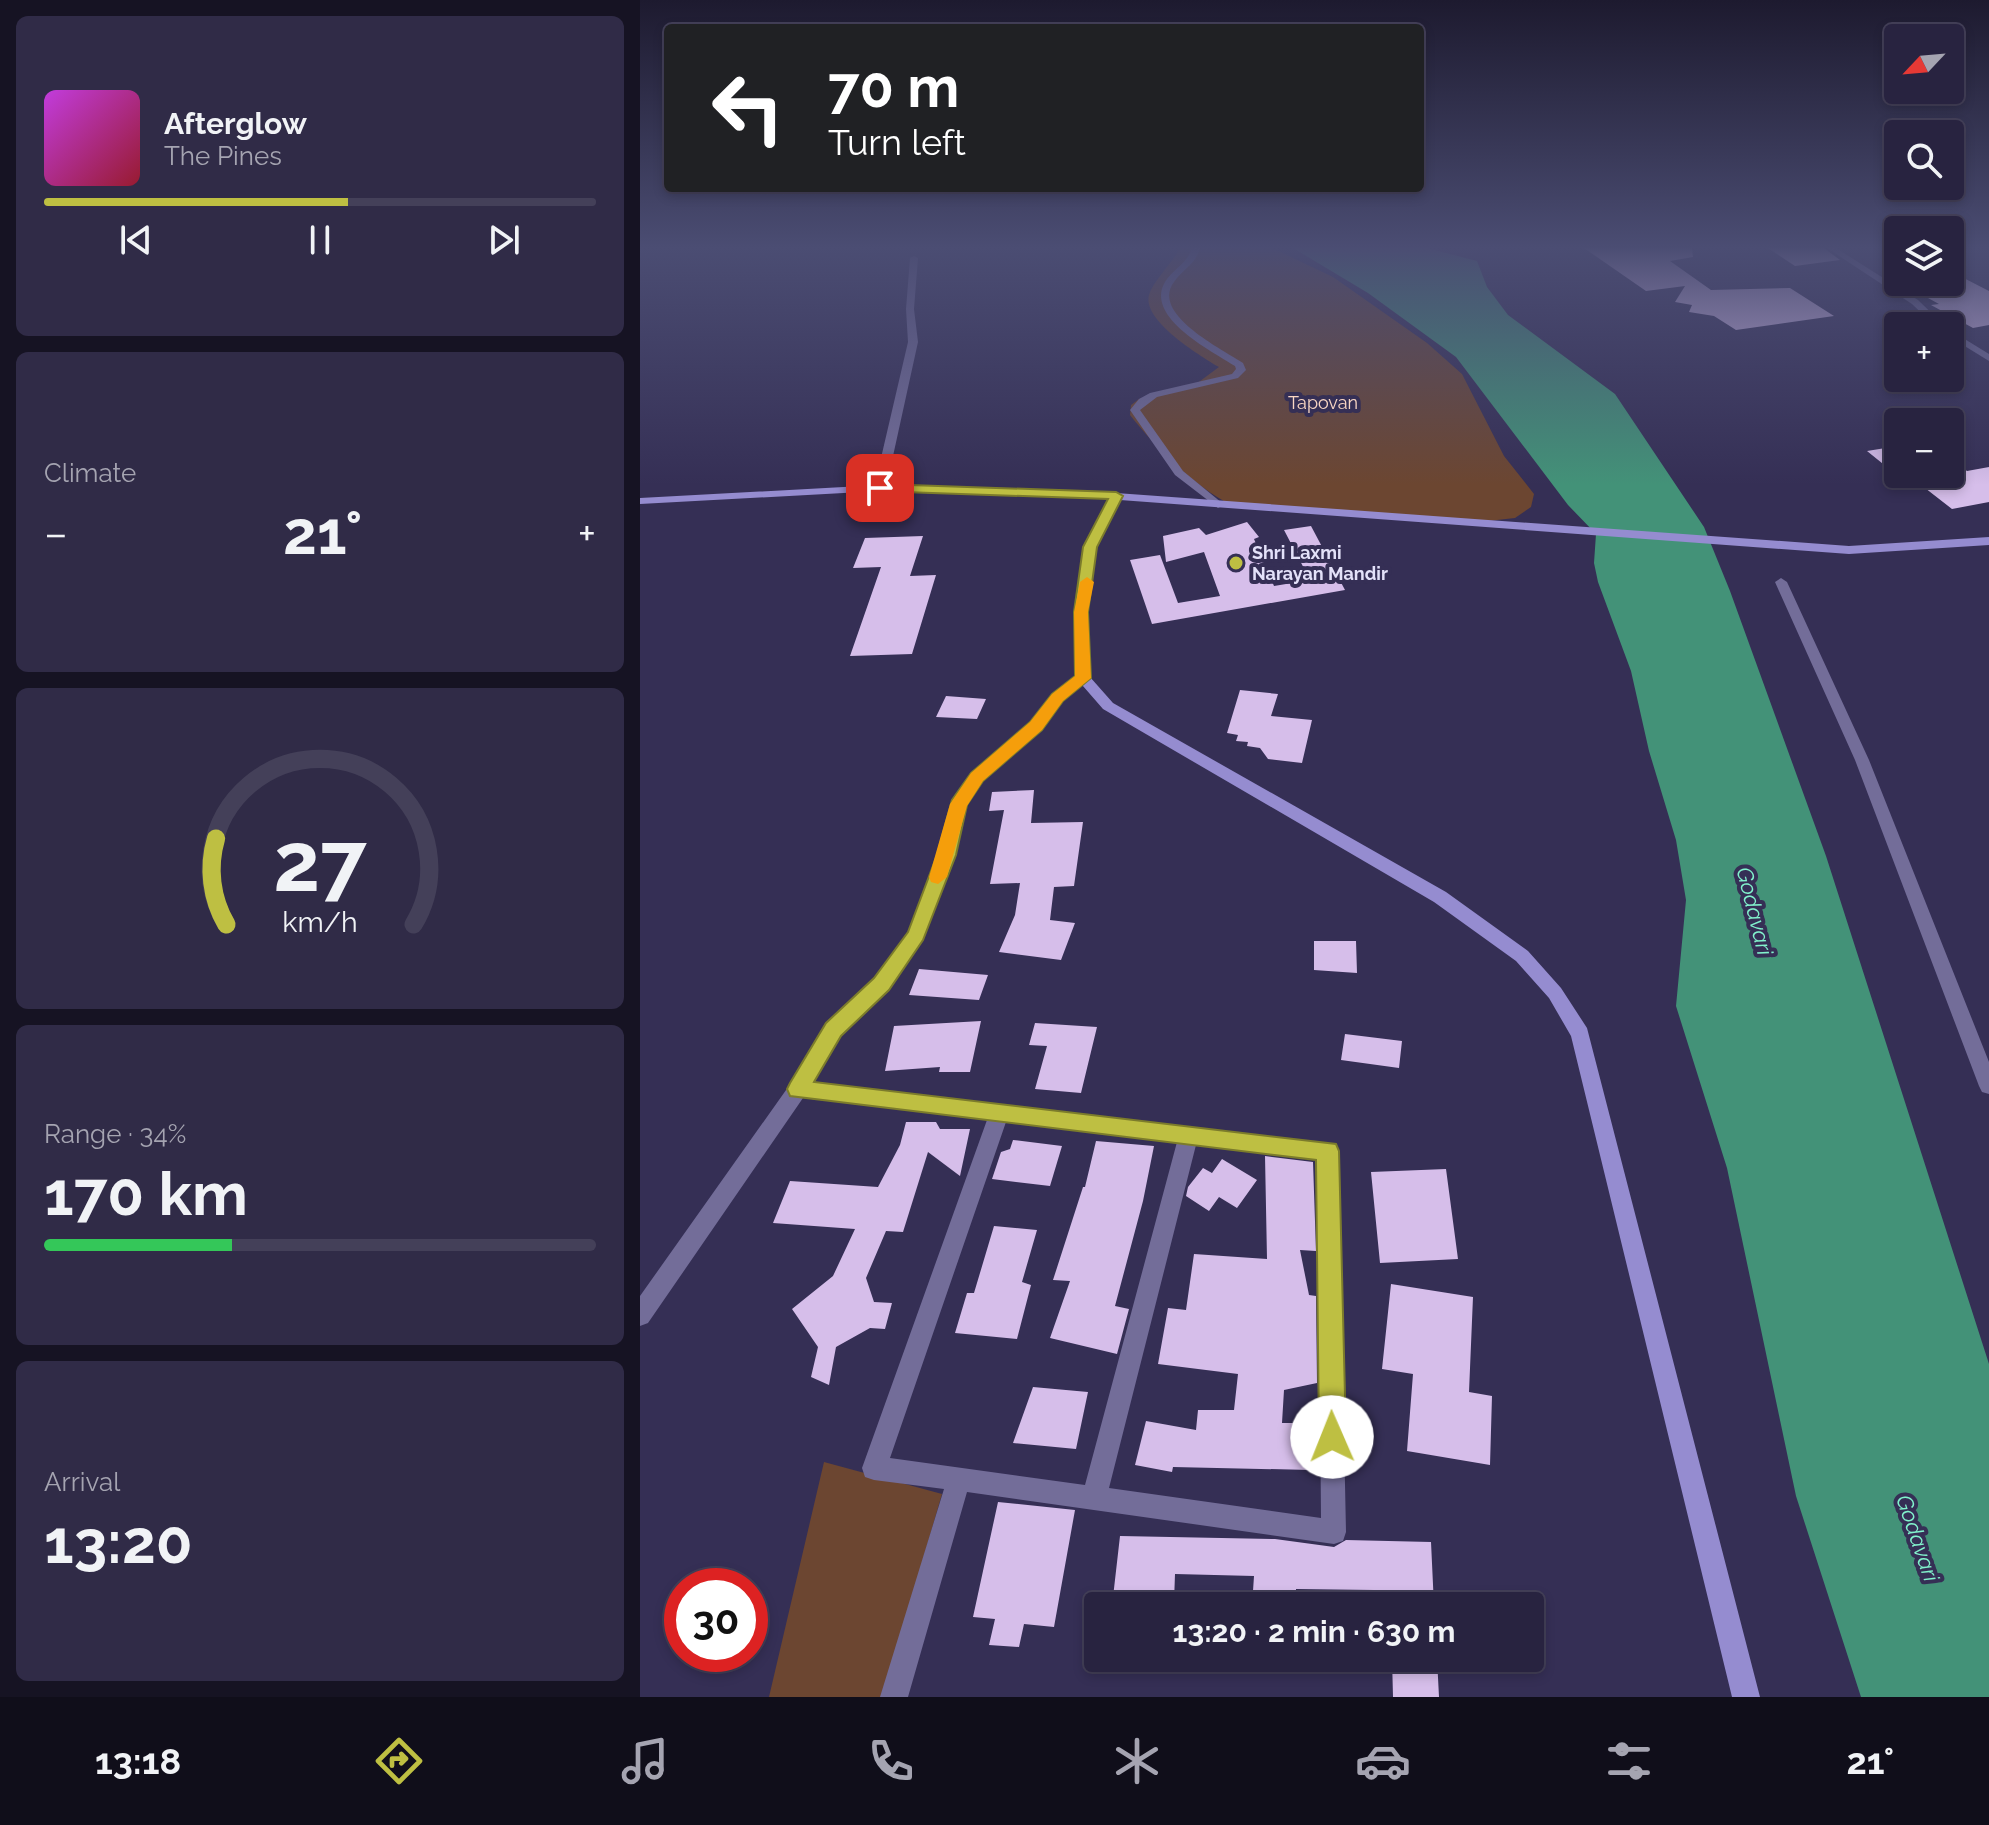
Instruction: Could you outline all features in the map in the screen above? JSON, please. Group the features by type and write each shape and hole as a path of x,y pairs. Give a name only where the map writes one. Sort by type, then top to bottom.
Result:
{"main road":[{"path":"640,501 880,488 1116,496 1849,550 1989,541"},
{"path":"1116,496 1090,547 1081,612 1083,678 1108,706 1440,897 1522,956 1555,993 1580,1034 1746,1697"}],"street":[{"path":"880,488 913,342 912,327"},
{"path":"1183,327 1240,365 1241,370 1235,376 1154,395 1135,410 1179,473 1218,505"},
{"path":"1964,342 1989,358"},
{"path":"1781,582 1862,760 1989,1086"},
{"path":"640,1315 798,1089 833,1029 881,984 916,935 946,855 959,804 977,777 1036,726 1058,698 1083,678"},
{"path":"798,1089 1328,1151 1334,1532 874,1468 999,1113"},
{"path":"1094,1498 1189,1135"},
{"path":"894,1697 959,1479"}],"green space":[{"name":"Tapovan","path":"1164,327 1404,327 1462,374 1504,456 1534,494 1531,507 1515,518 1488,521 1231,505 1189,477 1130,415 1131,405 1139,399 1192,387 1219,367"},
{"path":"824,1462 942,1494 883,1697 769,1697"}],"water":[{"name":"Godavari","path":"1415,327 1525,327 1615,394 1704,527 1730,591 1826,856 1989,1364 1989,1697 1861,1697 1796,1496 1727,1168 1676,1006 1686,900 1676,840 1649,751 1631,671 1598,582 1594,563 1596,534 1568,505 1456,357"}],"building":[{"path":"1884,448 1884,465 1867,451"},
{"path":"1989,467 1989,502 1952,509 1925,488 1964,488 1964,469 1967,471"},
{"path":"1247,522 1259,537 1254,539 1274,586 1310,580 1284,530 1311,526 1345,590 1152,624 1130,560 1160,555 1178,603 1220,596 1204,552 1166,562 1163,536 1199,528 1206,535"},
{"path":"923,536 910,576 936,575 912,654 850,656 881,567 853,568 865,538"},
{"path":"1240,690 1278,694 1271,716 1312,720 1302,763 1268,759 1260,748 1236,741 1238,735 1227,733"},
{"path":"946,696 986,699 977,719 936,717"},
{"path":"1034,790 1031,823 1083,822 1074,886 1054,887 1050,920 1075,923 1061,960 999,952 1015,915 1020,883 990,884 1004,810 989,811 992,792"},
{"path":"1314,941 1356,941 1357,973 1314,970"},
{"path":"919,969 988,975 979,1000 909,995"},
{"path":"981,1021 970,1072 939,1072 940,1067 885,1071 894,1026"},
{"path":"1035,1023 1097,1027 1081,1093 1035,1089 1047,1046 1029,1045"},
{"path":"1345,1034 1402,1041 1399,1068 1341,1060"},
{"path":"906,1122 936,1122 940,1129 970,1129 960,1176 928,1152 903,1232 886,1231 866,1278 874,1302 892,1303 885,1329 870,1328 836,1347 829,1385 811,1377 818,1347 792,1309 833,1276 855,1229 773,1223 790,1181 878,1187 900,1145"},
{"path":"1013,1140 1062,1146 1050,1186 992,1179 1001,1152 1010,1149"},
{"path":"1096,1141 1154,1146 1115,1306 1129,1309 1117,1354 1050,1338 1070,1281 1053,1280 1085,1187"},
{"path":"1265,1156 1313,1162 1316,1251 1300,1250 1309,1295 1316,1296 1317,1383 1284,1390 1282,1423 1312,1423 1311,1470 1173,1467 1172,1472 1135,1465 1146,1421 1196,1430 1198,1410 1234,1410 1238,1374 1158,1364 1168,1308 1186,1310 1194,1254 1267,1259"},
{"path":"1222,1159 1257,1180 1237,1208 1219,1197 1209,1211 1186,1196 1188,1187 1203,1168 1212,1173"},
{"path":"1446,1169 1458,1259 1380,1263 1371,1172"},
{"path":"994,1226 1037,1230 1022,1282 1031,1285 1017,1339 955,1333 967,1293 974,1293"},
{"path":"1391,1284 1473,1297 1469,1392 1492,1396 1490,1465 1407,1451 1413,1374 1382,1369"},
{"path":"1033,1387 1088,1392 1076,1449 1013,1443"},
{"path":"998,1502 1075,1510 1054,1627 1024,1624 1019,1647 989,1645 995,1619 973,1617"},
{"path":"1120,1536 1275,1539 1334,1547 1346,1540 1431,1542 1433,1592 1296,1589 1296,1592 1253,1592 1254,1576 1175,1574 1174,1592 1114,1592"},
{"path":"1392,1672 1438,1672 1439,1697 1393,1697"}],"slow traffic":[{"path":"938,877 959,804 977,777 1036,726 1058,698 1083,678 1081,612 1087,582"}],"place":[{"name":"Shri Laxmi Narayan Mandir","path":"1236,563"}],"route":[{"path":"880,488 1116,496 1090,547 1081,612 1083,678 1058,698 1036,726 977,777 959,804 946,855 916,935 881,984 833,1029 798,1089 1328,1151 1332,1437"}]}
